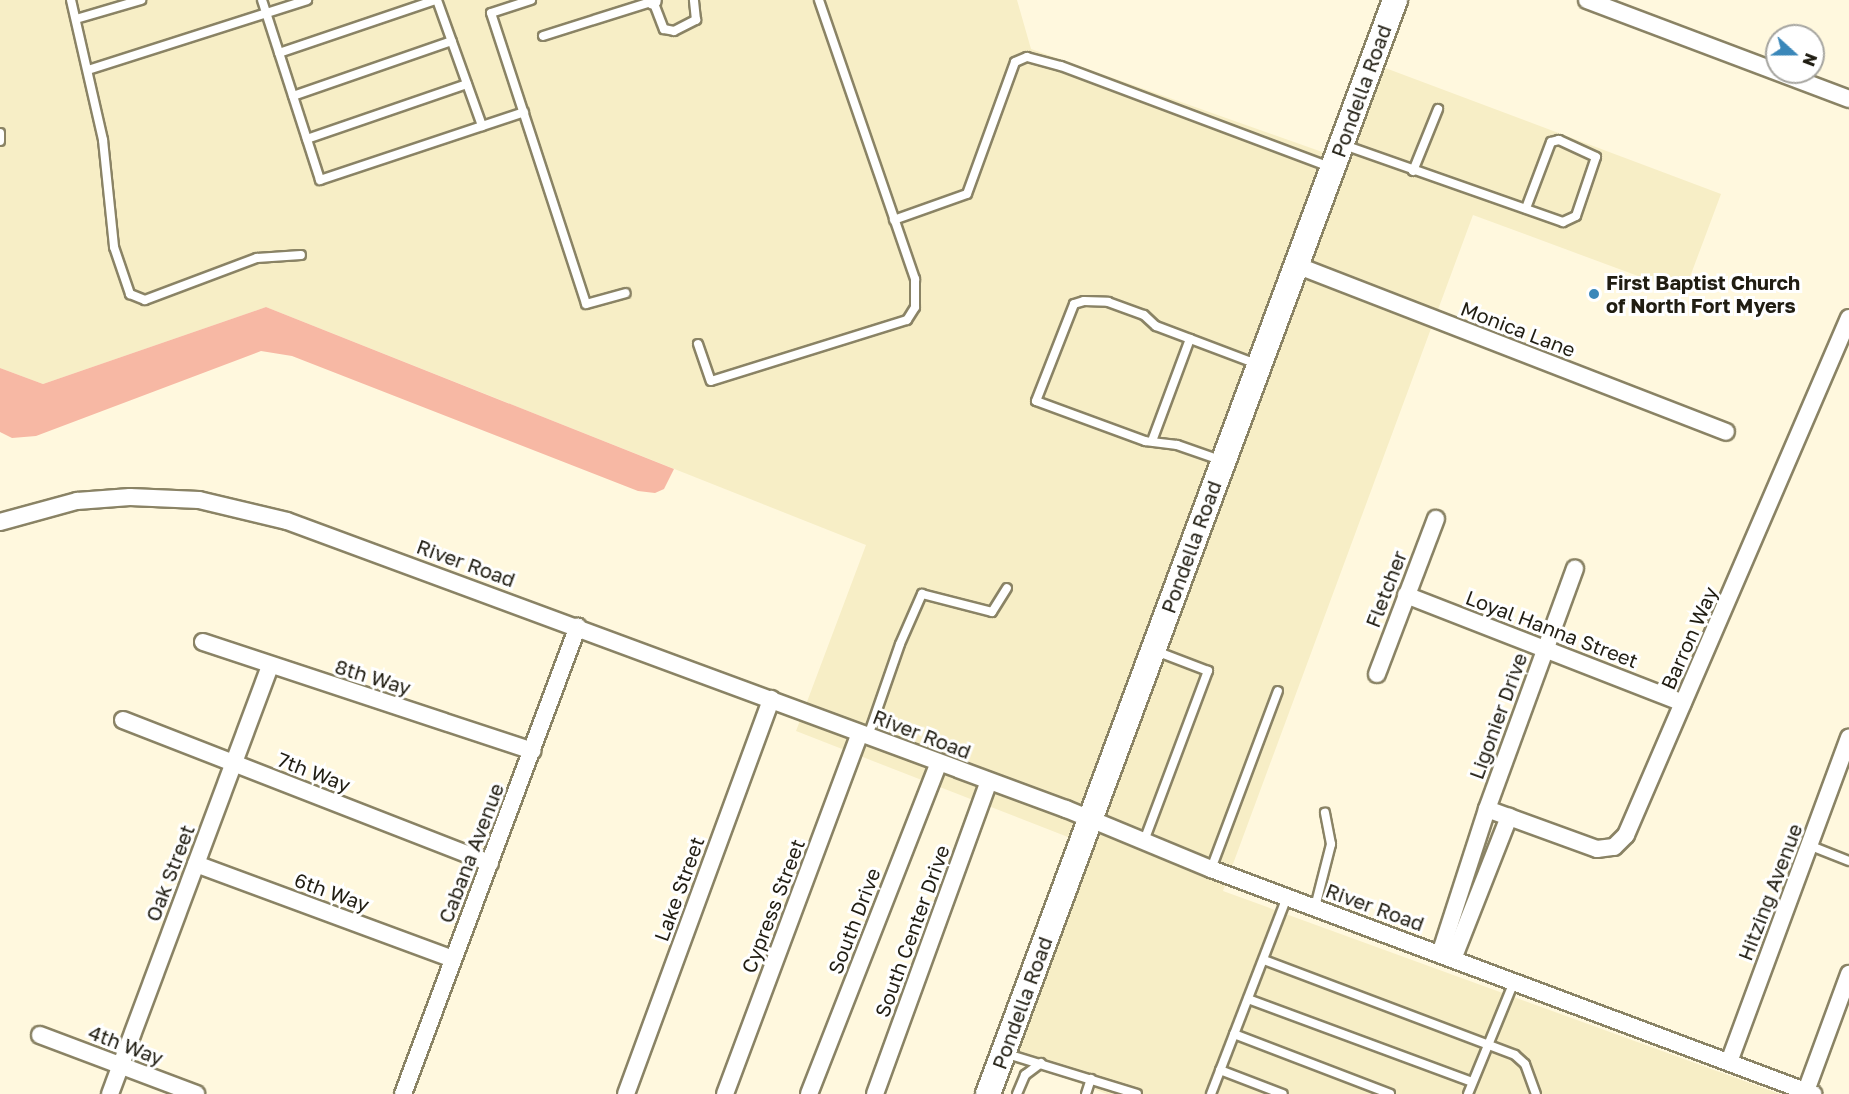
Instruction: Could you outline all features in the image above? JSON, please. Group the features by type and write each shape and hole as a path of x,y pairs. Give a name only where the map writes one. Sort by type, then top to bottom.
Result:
{"main road":[{"name":"Pondella Road","path":"988,1094 1395,0"}],"street":[{"path":"1587,0 1849,99"},
{"name":"Monica Lane","path":"1296,265 1726,432"},
{"name":"Barron Way","path":"1487,809 1597,849 1614,847 1626,835 1849,318"},
{"name":"River Road","path":"0,522 34,510 103,498 199,500 287,521 578,627 988,783 1090,819 1211,869 1447,956 1800,1091"},
{"name":"Fletcher","path":"1377,674 1436,519"},
{"name":"Ligonier Drive","path":"1447,956 1465,878 1487,809 1575,569"},
{"name":"Loyal Hanna Street","path":"1406,595 1683,703"},
{"name":"Cabana Avenue","path":"403,1094 578,627"},
{"name":"8th Way","path":"203,642 270,667 532,751"},
{"name":"Oak Street","path":"110,1094 270,667"},
{"name":"Lake Street","path":"626,1094 771,699"},
{"name":"7th Way","path":"123,720 490,863"},
{"name":"Cypress Street","path":"725,1094 864,734"},
{"name":"Hitzing Avenue","path":"1728,1062 1849,737"},
{"name":"South Drive","path":"809,1094 938,764"},
{"name":"South Center Drive","path":"875,1094 988,783"},
{"path":"1447,956 1484,884 1509,817"},
{"name":"6th Way","path":"196,864 453,959"},
{"path":"1465,878 1484,884"},
{"path":"1800,1091 1849,974"},
{"name":"4th Way","path":"40,1035 196,1094"}],"lane":[{"path":"71,0 88,70 109,178 114,247 135,298 145,300 257,258 300,255"},
{"path":"76,19 141,0"},
{"path":"262,0 320,180 524,112"},
{"path":"88,70 267,15 307,0"},
{"path":"279,53 437,0 482,126"},
{"path":"531,0 491,13 586,304 626,293"},
{"path":"543,36 654,0 664,29 674,30 696,20 694,0"},
{"path":"698,344 711,381 908,320 917,294 894,219 819,0"},
{"path":"293,96 452,41"},
{"path":"894,219 967,194 1015,62 1027,57 1061,66 1332,168"},
{"path":"307,139 467,84"},
{"path":"1413,171 1438,109"},
{"path":"0,133 0,141"},
{"path":"1341,143 1413,171 1563,222 1571,220 1596,157 1559,140 1551,142 1526,208"},
{"path":"1223,462 1177,445 1152,441 1036,401 1074,304 1108,302 1144,315 1156,326 1259,365"},
{"path":"1152,441 1190,339"},
{"path":"864,734 922,594 992,612 1007,588"},
{"path":"1144,841 1208,671 1153,650"},
{"path":"1211,869 1278,691"},
{"path":"1315,907 1331,844 1325,813"},
{"path":"1810,846 1849,861"},
{"path":"1211,1094 1287,897"},
{"path":"1264,960 1487,1044 1525,1064 1536,1094"},
{"path":"1468,1094 1514,982"},
{"path":"1248,999 1472,1082"},
{"path":"1234,1034 1379,1092 1390,1094"},
{"path":"1004,1052 1137,1094"},
{"path":"1017,1094 1025,1075 1041,1063"},
{"path":"1220,1070 1283,1094"},
{"path":"1086,1094 1091,1079"}],"shaded area":[{"path":"0,0 1017,0 1031,49 1328,154 1073,839 796,731 866,545 266,307 43,384 0,368"},
{"path":"1380,66 1721,194 1684,293 1473,215 1223,891 1780,1094 1107,1094 1012,1058"},
{"path":"266,307 674,469 664,489 655,493 638,491 292,356 261,351 36,436 12,438 0,432 0,368 43,384"}],"place":[{"name":"First Baptist Church of North Fort Myers","path":"1594,294"}]}
